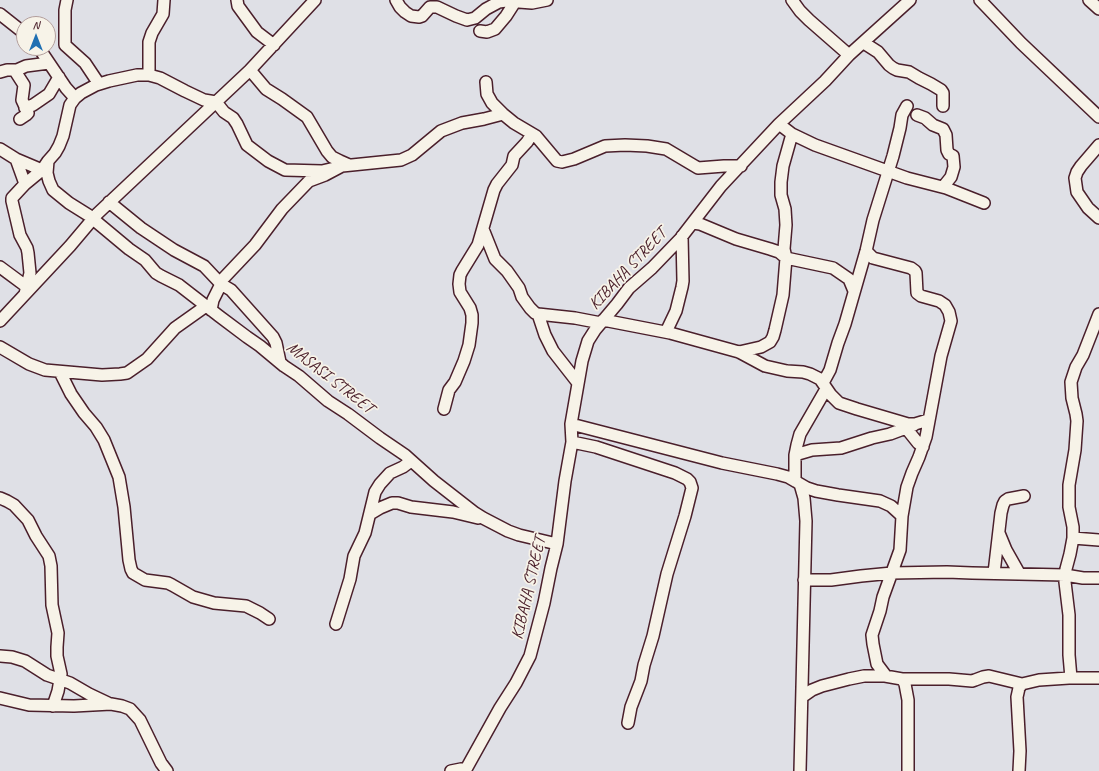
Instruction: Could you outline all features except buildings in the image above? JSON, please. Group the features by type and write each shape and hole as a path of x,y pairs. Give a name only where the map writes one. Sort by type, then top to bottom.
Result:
{"street":[{"path":"67,0 65,10 65,45 85,63 99,84"},
{"path":"150,75 150,42 152,33 163,14 164,0"},
{"path":"237,0 238,6 257,32 274,45"},
{"path":"396,0 400,8 411,16 422,16 430,7 437,7 467,20 475,18 486,9 506,0 532,3 547,0"},
{"path":"792,0 809,20 849,56"},
{"path":"980,0 1021,43 1099,117"},
{"path":"1089,0 1099,9"},
{"path":"0,321 26,291 70,246 93,218 250,70 312,1"},
{"path":"480,31 487,32 495,29 502,22 515,2"},
{"name":"KIBAHA STREET","path":"465,770 516,683 530,656 558,544 565,481 572,442 571,424 578,382 588,341 594,330 629,288 652,268 682,236 721,186 779,124 905,2"},
{"path":"0,14 16,27"},
{"path":"864,43 878,52 893,68 909,72 941,90 943,93 943,106"},
{"path":"44,56 66,88 75,98"},
{"path":"0,72 7,70 15,71 26,66 49,63"},
{"path":"250,70 266,88 307,117 327,151 344,166"},
{"path":"15,71 24,85 22,100 28,114 20,118"},
{"path":"26,291 30,273 28,253 20,235 11,200 15,194 45,166 55,154 67,121 70,104 81,93 99,84 137,74 150,75 160,78 204,100 216,102 224,112 233,118 247,145 268,161 285,170 322,172 344,166 401,160 412,155 441,131 462,123 503,114"},
{"path":"25,108 33,105 49,94 59,76"},
{"path":"486,82 487,94 492,103 521,128 541,141 555,159 560,162 574,159 605,146 626,145 666,149 698,168 741,166"},
{"path":"800,771 806,521 804,498 797,482 795,455 800,434 825,386 888,171 910,112 925,118 933,125 943,129 946,135 947,150 949,154 953,156 954,167 952,177 943,187"},
{"path":"779,124 792,134 815,145 907,178 943,187 984,203"},
{"path":"444,409 449,390 455,382 469,346 472,323 470,308 460,292 460,276 478,245 497,184 512,165 516,153 527,142 532,134"},
{"path":"739,352 761,347 770,342 773,337 783,295 786,258 784,249 786,225 785,208 781,195 781,182 783,166 792,134"},
{"path":"1099,145 1081,166 1075,178 1077,192 1088,208 1099,218"},
{"path":"0,149 16,159 45,166"},
{"path":"16,159 25,184"},
{"name":"MASASI STREET","path":"45,166 53,190 69,204 93,218 145,260 156,273 179,285 209,306 284,366 299,376 328,401 405,455 434,482 482,518 519,535 558,544"},
{"path":"0,347 29,364 45,370 111,375 127,373 147,359 175,328 209,306 221,283 255,245 282,209 309,181 344,166"},
{"path":"109,202 142,228 174,250 204,266 221,283 231,290 273,337 276,343 280,362"},
{"path":"693,223 700,224 736,239 779,252 786,258 833,268 849,279 854,291"},
{"path":"483,228 494,259 507,271 519,288 522,297 535,313 602,321 666,332 739,352 760,364 782,370 803,372 817,377 835,400 842,405 908,424 911,426 918,443 923,447"},
{"path":"666,332 676,311 682,287 682,236"},
{"path":"866,250 873,258 911,268 915,271 916,291 918,295 939,301 945,305 949,312 951,321 941,356 926,437 908,482 902,516 900,550 883,597 872,635 877,664 886,676"},
{"path":"0,267 26,291"},
{"path":"538,314 548,342 553,351 578,382"},
{"path":"1071,678 1069,655 1070,615 1065,588 1065,574 1073,538 1073,527 1069,507 1069,485 1075,450 1077,421 1072,398 1071,382 1099,314"},
{"path":"60,372 71,394 100,433 119,477 124,507 129,560 133,573 146,580 172,585 192,597 214,603 246,606 269,619"},
{"path":"795,455 812,450 841,448 890,434 928,420"},
{"path":"571,424 722,463 777,474 788,477 807,488 826,493 880,501 891,506 902,516"},
{"path":"572,442 596,447 675,472 687,479 692,488 667,574 653,636 644,664 641,681 631,707 628,723"},
{"path":"336,624 350,579 354,556 365,533 373,496 380,484 390,473 403,467 411,461"},
{"path":"994,573 1001,513 1005,501 1024,496"},
{"path":"0,498 7,501 21,512 28,520 49,556 51,566 52,605 58,633 58,664 61,674 58,691 53,706"},
{"path":"370,514 392,503 398,503 411,507 453,512 482,518"},
{"path":"999,532 1010,558 1019,573"},
{"path":"1073,538 1099,540"},
{"path":"804,580 831,580 892,573 947,572 1065,574 1083,578 1099,578"},
{"path":"0,656 12,657 25,661 47,675 70,683 111,704"},
{"path":"802,697 812,690 822,686 864,676 886,676 902,679 949,679 972,681 983,676 989,676 1022,684"},
{"path":"1019,771 1020,751 1017,697 1019,688 1022,684 1039,680 1099,678"},
{"path":"902,679 905,684 908,700 908,771"},
{"path":"0,698 29,705 53,706 111,704 130,708 136,714 161,763 167,771"},
{"path":"451,771 461,769 465,770"}]}
